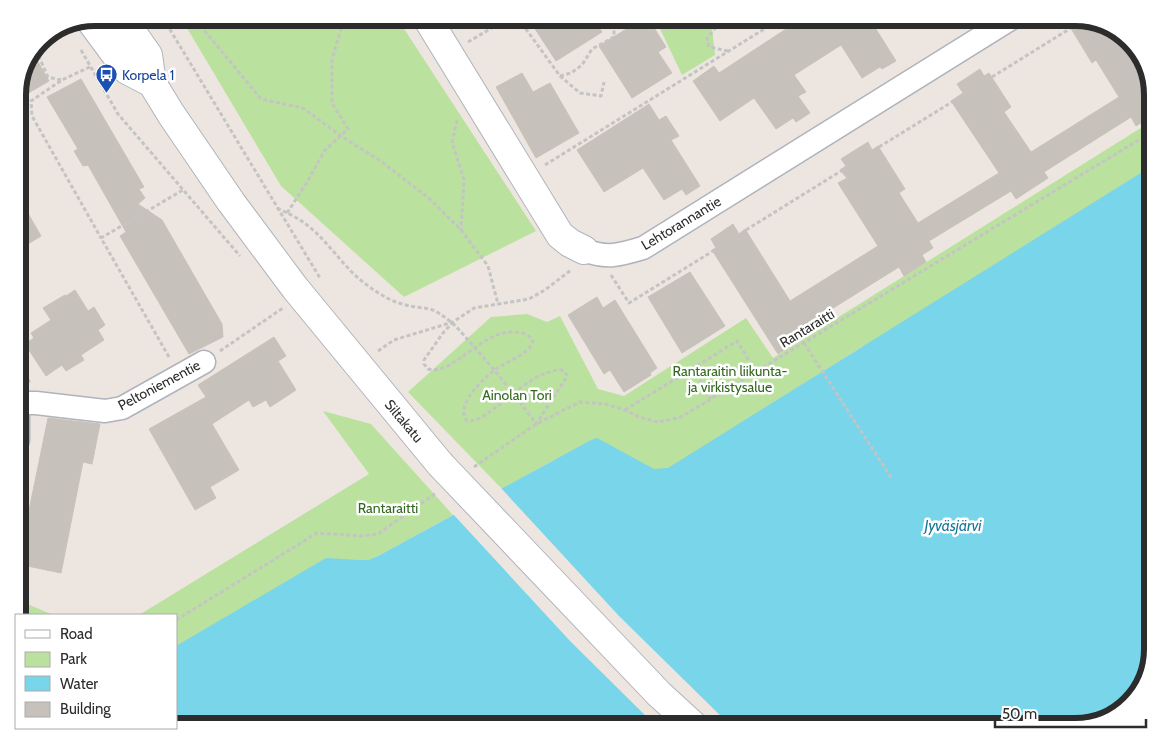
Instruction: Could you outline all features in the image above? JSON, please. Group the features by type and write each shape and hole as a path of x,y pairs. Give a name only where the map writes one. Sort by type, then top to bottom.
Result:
{"main road":[{"path":"94,26 127,70 152,83"},
{"name":"Siltakatu","path":"128,26 148,55 152,83 231,202 441,477 685,718"},
{"name":"Lehtorannantie","path":"432,26 560,235 570,244 584,250"}],"street":[{"name":"Lehtorannantie","path":"584,250 607,256 619,255 643,248 999,26"},
{"name":"Peltoniementie","path":"26,402 105,411 122,408 204,362"}],"path":[{"path":"168,26 322,281"},
{"path":"203,26 204,30 261,99 303,108 341,136 382,162 430,199 462,230 488,266 498,304"},
{"path":"287,213 306,184 324,150 348,129 332,103 332,60 342,26"},
{"path":"461,46 495,26"},
{"path":"524,26 560,76 580,93 600,96 604,82"},
{"path":"560,76 572,73 582,65 592,50 614,37 615,26"},
{"path":"717,26 707,38 709,47 729,51"},
{"path":"543,167 769,26"},
{"path":"992,77 1071,28"},
{"path":"39,56 48,77 62,80"},
{"path":"90,67 62,80 31,101 32,116 179,376"},
{"path":"879,147 952,102"},
{"path":"457,120 452,144 464,179 462,230"},
{"name":"Rantaraitti","path":"473,468 536,424 580,402 605,404 658,422 681,417 1144,137"},
{"path":"746,230 841,171"},
{"path":"101,238 183,190"},
{"path":"277,208 296,217 314,230 336,257 381,296 406,305 433,310 453,322 475,348 495,370 514,394 536,424 568,375 562,370 548,372 530,382 514,394 479,419 467,421 462,411 467,398 495,370 528,349 532,344 531,338 527,335 509,332 490,338 475,348 439,369 428,369 424,364 427,357 442,333 453,322"},
{"path":"609,272 629,303 713,251"},
{"name":"Peltoniementie","path":"204,362 283,308"},
{"path":"625,410 737,341 756,372"},
{"path":"804,343 892,479"},
{"path":"693,369 711,399"},
{"path":"178,619 316,533 361,536 378,534 441,477"}],"green space":[{"path":"186,26 402,26 536,231 404,297 281,186"},
{"path":"659,26 712,26 715,55 682,75"},
{"path":"1144,126 1144,267 907,383 863,346 768,406 791,447 678,488 554,460 502,489 408,392 491,317 527,314 547,322 560,316 598,389 624,396 746,318 773,358"},
{"name":"Rantaraitti","path":"323,411 371,424 453,515 368,560 185,718 178,718 178,614 141,614 369,474"},
{"path":"26,603 51,614 26,614"}],"water":[{"name":"Jyväsjärvi","path":"1144,171 1144,649 1137,679 1132,687 1120,701 1105,711 1075,718 178,718 178,645 326,558 368,560 378,556 597,438 654,469 668,468"}],"pier":[{"path":"500,487 619,616 723,718 648,718 571,642 452,513"}],"building":[{"path":"533,26 598,26 602,32 556,61"},
{"path":"631,26 653,26 666,47 658,52 672,73 632,98 599,46"},
{"path":"784,26 874,26 896,61 882,69 880,67 862,78 841,45 794,75 806,92 798,96 810,113 796,122 793,118 776,129 754,98 720,121 693,81 714,66 719,73 786,29"},
{"path":"1070,26 1088,28 1105,33 1127,50 1137,65 1143,86 1144,121 1136,126 1131,117 1044,172 1048,178 1016,199 1011,191 929,241 933,248 922,255 926,262 904,276 899,267 801,328 807,336 778,354 712,250 716,248 711,239 733,224 739,234 745,229 790,301 878,246 838,183 847,178 840,170 846,166 841,159 868,142 872,150 878,146 905,189 899,193 918,223 999,173 951,101 963,93 957,84 980,69 984,76 989,73 1011,107 1004,112 1031,152 1119,97 1096,60 1092,63"},
{"path":"37,60 49,81 26,94 28,82"},
{"path":"522,73 533,92 550,83 579,133 536,158 496,87"},
{"path":"81,79 144,187 139,189 145,198 138,204 162,220 222,324 223,337 189,354 120,236 126,232 88,165 83,166 74,151 78,149 47,97"},
{"path":"649,104 659,120 666,116 679,136 671,140 700,186 686,195 682,189 664,200 643,168 604,192 577,150"},
{"path":"26,210 41,236 26,245"},
{"path":"690,272 725,326 682,353 648,297"},
{"path":"75,290 88,311 94,307 105,325 98,330 104,340 81,355 84,360 66,371 62,365 46,376 26,343 34,338 31,333 51,320 43,308"},
{"path":"597,297 603,308 615,300 657,368 650,373 651,375 624,392 610,370 604,374 568,315"},
{"path":"274,337 286,356 278,361 296,390 270,407 266,400 253,407 249,400 212,424 239,470 210,487 216,498 195,510 149,429 206,397 198,385"},
{"path":"48,418 100,424 92,464 83,462 61,573 26,566 26,525"}],"place":[{"name":"Korpela 1","path":"106,94"}],"park label":[{"name":"Rantaraitin liikunta- ja virkistysalue","path":"730,380"},
{"name":"Ainolan Tori","path":"517,395"}]}
